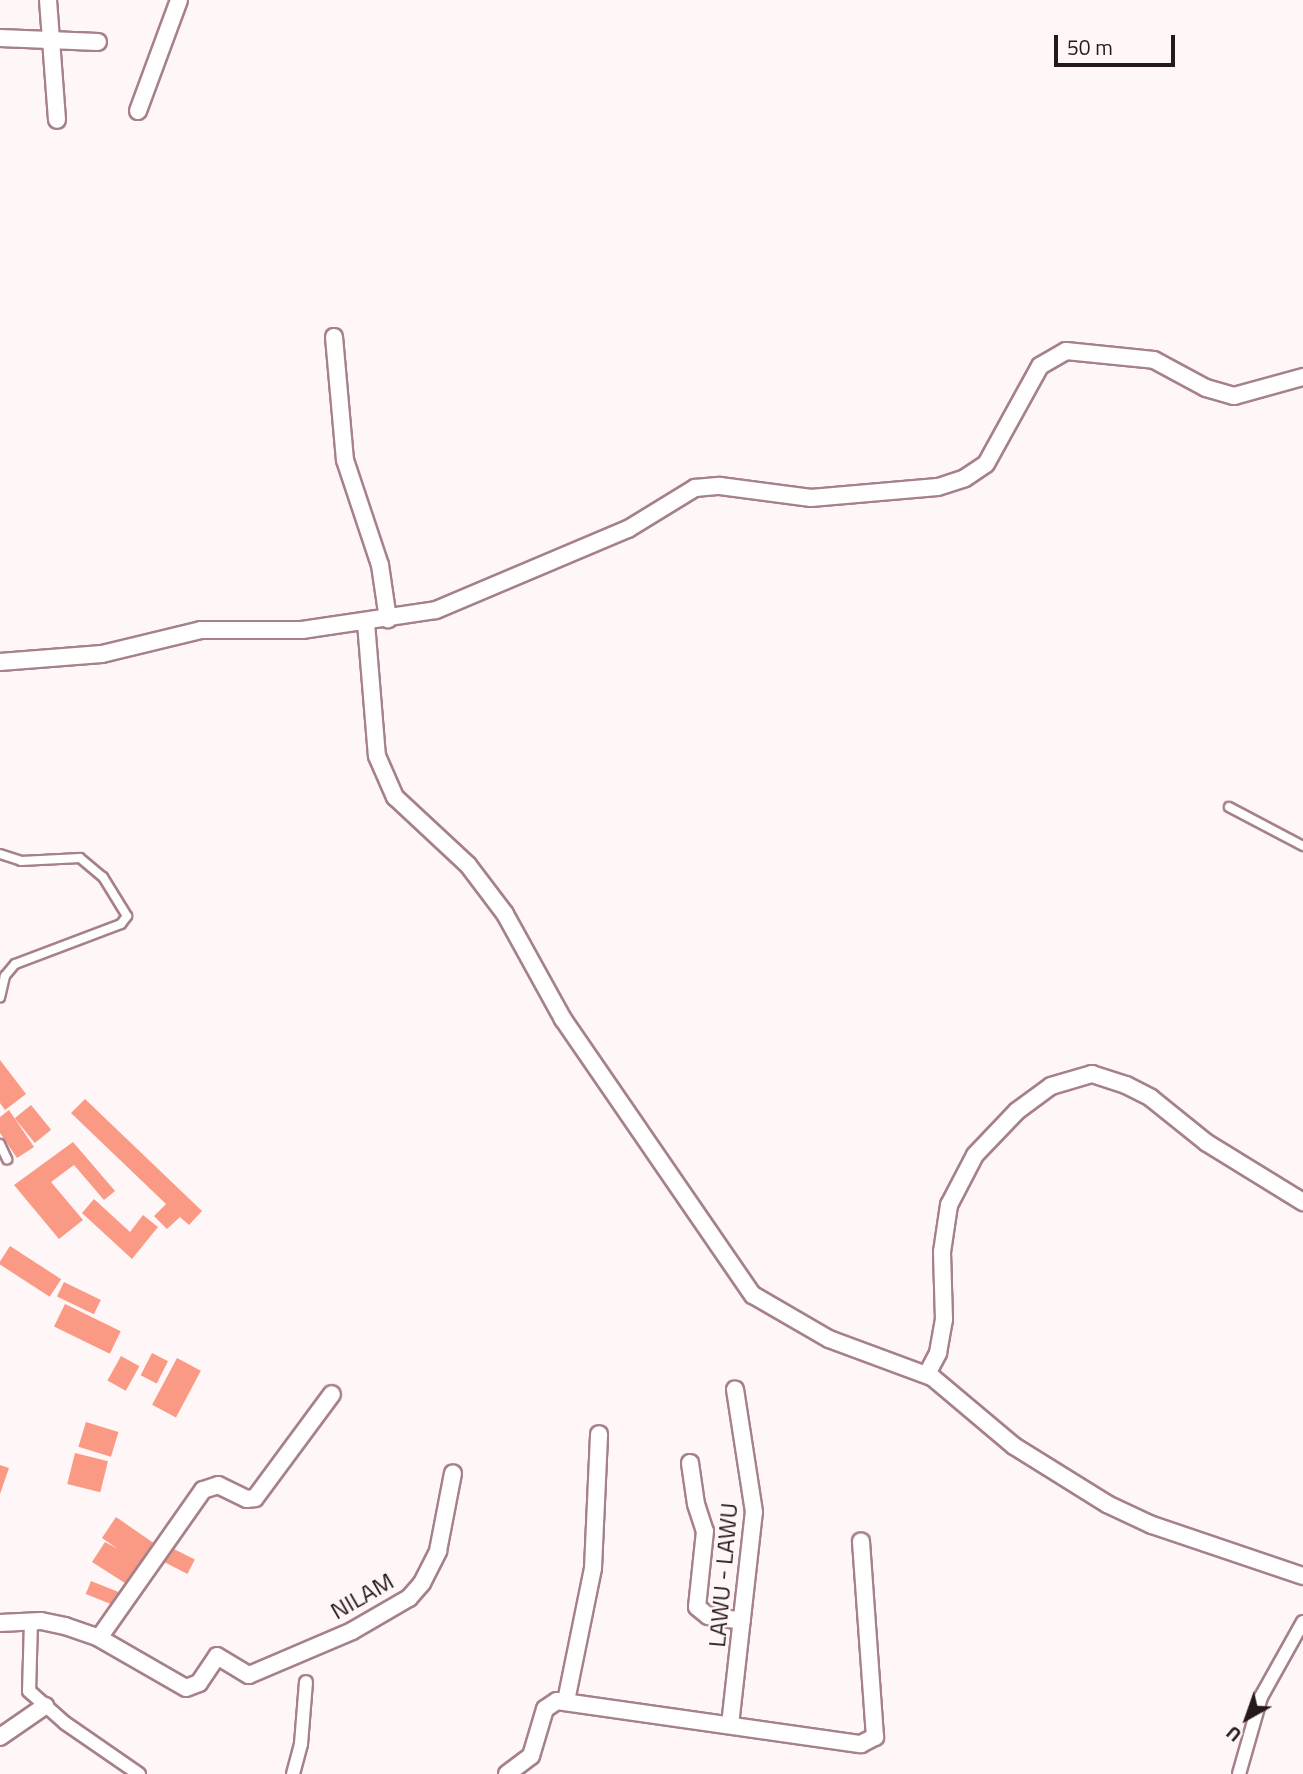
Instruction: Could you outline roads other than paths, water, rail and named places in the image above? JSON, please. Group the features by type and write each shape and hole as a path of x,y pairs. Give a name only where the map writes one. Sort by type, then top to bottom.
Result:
{"street":[{"path":"48,0 57,120"},
{"path":"138,111 179,0"},
{"path":"0,38 98,42"},
{"path":"334,337 345,460 380,565 388,620"},
{"path":"0,662 102,654 201,630 302,631 388,620 466,600 628,529 695,488 836,497 938,487 965,478 991,457 1029,384 1056,354 1087,352 1154,360 1206,388 1234,396 1303,377"},
{"path":"366,623 377,755 395,797 460,856 499,906 525,943 563,1019 752,1295 829,1339 927,1374 1014,1446 1107,1504 1152,1525 1303,1576"},
{"path":"927,1374 938,1353 944,1320 942,1252 949,1205 975,1155 1017,1111 1051,1086 1092,1074 1126,1085 1151,1098 1216,1149 1303,1202"},
{"name":"LAWU - LAWU","path":"730,1724 754,1504 735,1389"},
{"path":"0,1623 31,1620 99,1638 202,1490 218,1485 247,1499 255,1498 332,1394"},
{"path":"566,1701 593,1568 599,1434"},
{"path":"690,1463 696,1504 705,1531 697,1607 708,1616 742,1621"},
{"name":"NILAM","path":"99,1638 187,1688 199,1683 217,1656 249,1675 352,1631 409,1598 422,1583 438,1551 453,1473"},
{"path":"507,1774 534,1752 547,1706 566,1701 860,1744 875,1737 861,1542"},
{"path":"31,1620 26,1685 45,1706 139,1774"},
{"path":"1239,1774 1261,1697 1303,1622"},
{"path":"293,1774 301,1744 306,1682"},
{"path":"0,1737 45,1706"}],"lane":[{"path":"1229,807 1303,846"},
{"path":"0,854 21,861 80,858 103,877 127,915 121,924 15,964 5,976 0,997"},
{"path":"0,1144 7,1159"}]}
